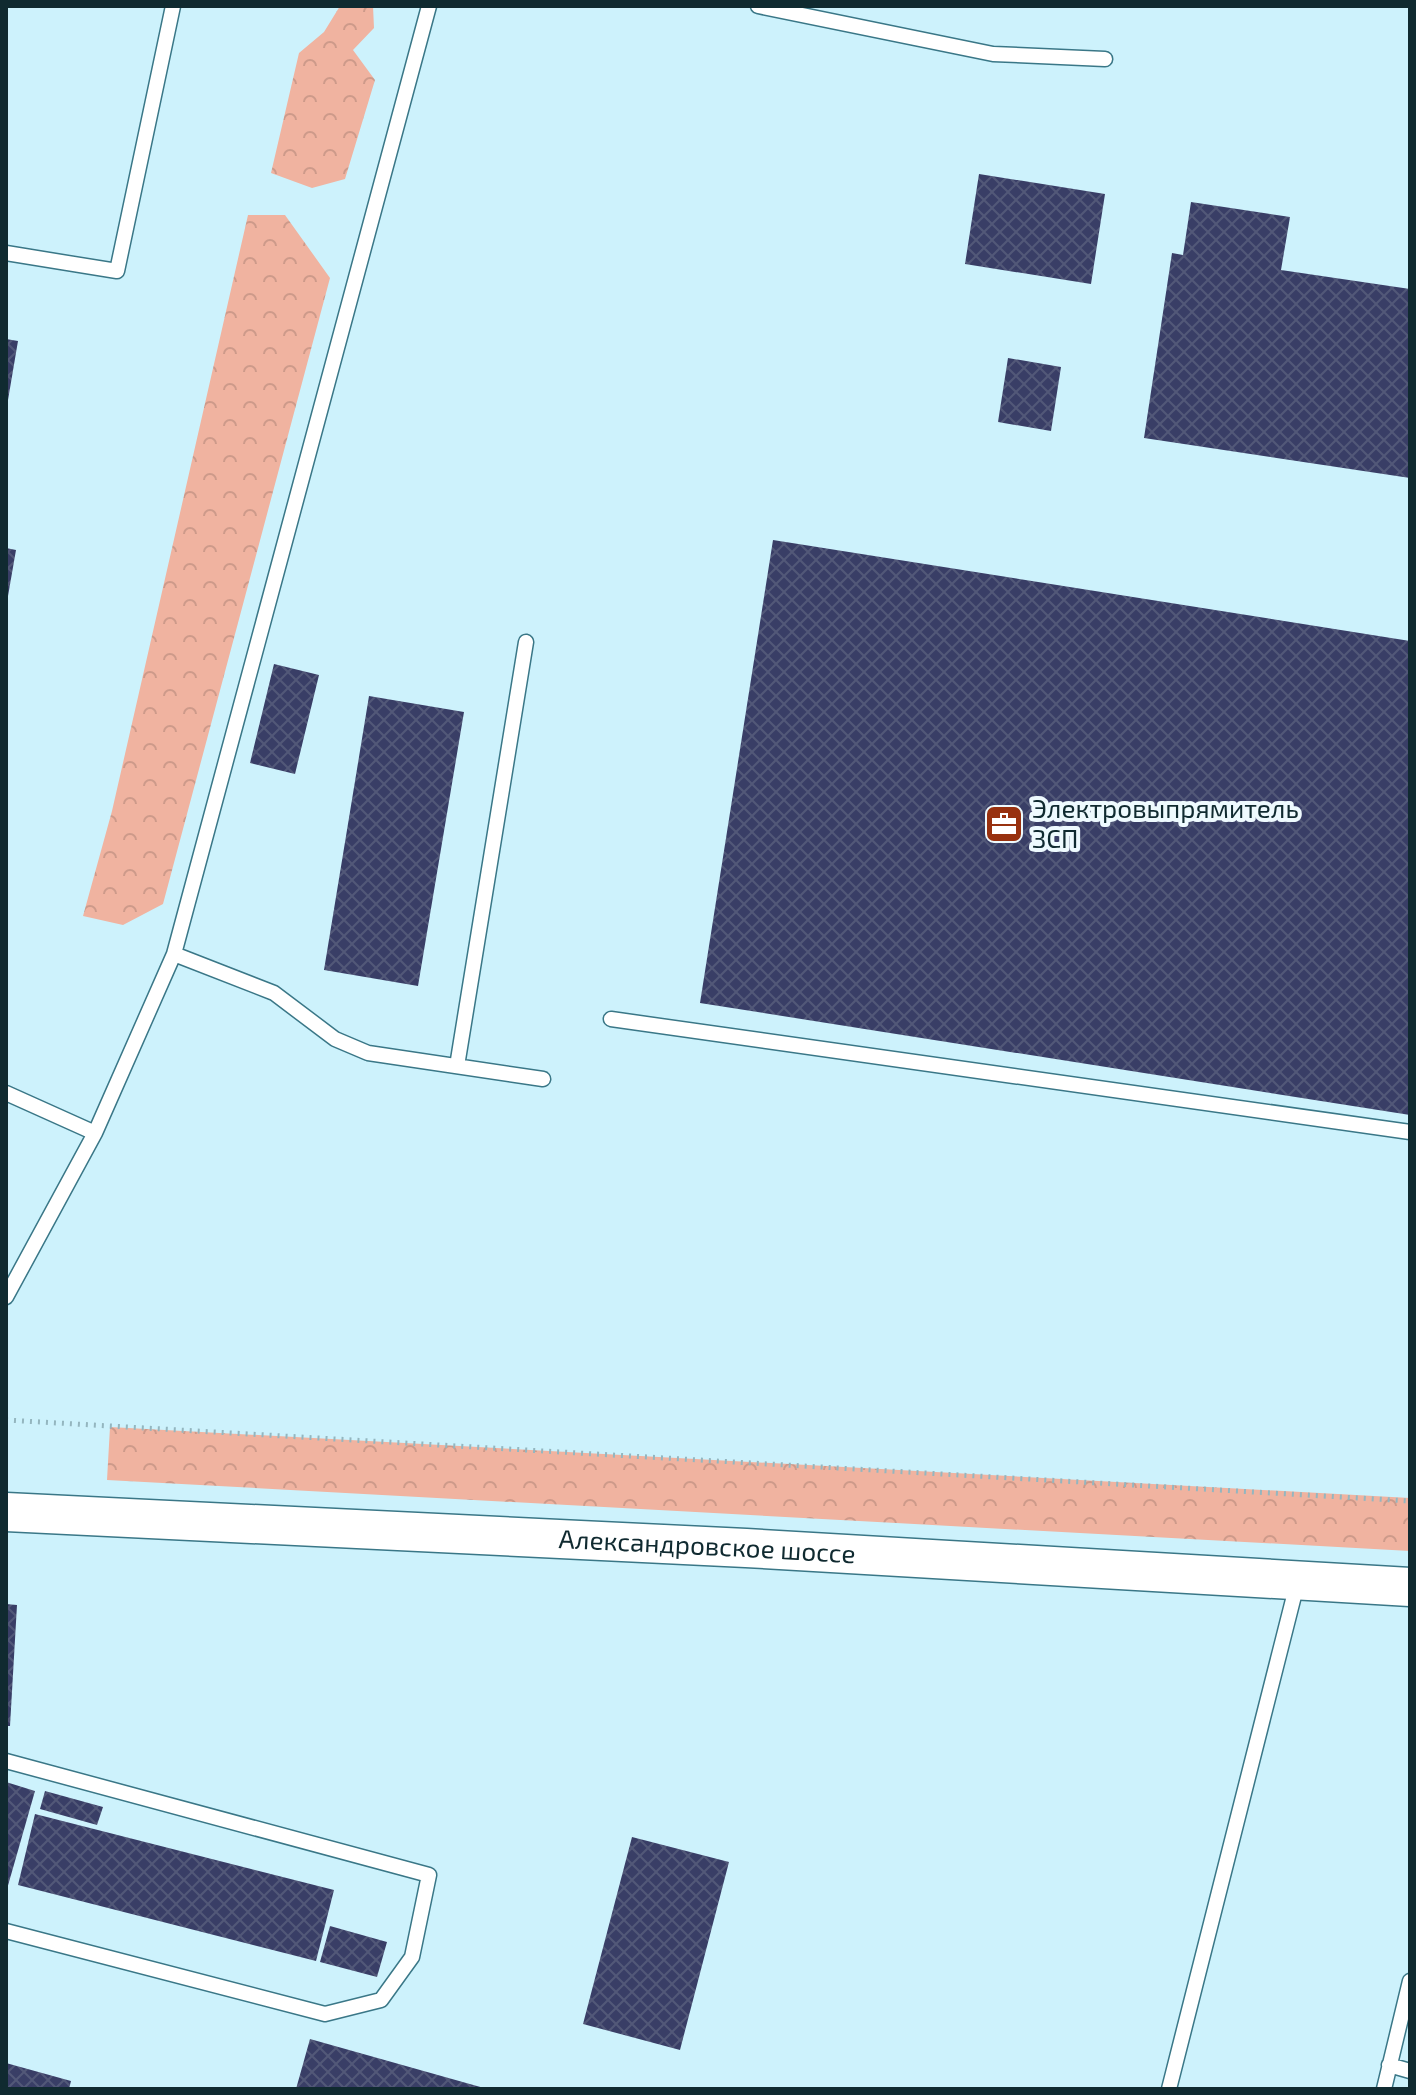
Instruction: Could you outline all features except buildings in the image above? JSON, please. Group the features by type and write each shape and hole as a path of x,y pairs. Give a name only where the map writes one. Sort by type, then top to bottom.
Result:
{"main road":[{"name":"Александровское шоссе","path":"6,1512 746,1548 1410,1587"}],"lane":[{"path":"6,253 117,271 173,6"},
{"path":"6,1297 95,1133 174,954 429,6"},
{"path":"758,6 993,54 1105,59"},
{"path":"457,1066 526,642"},
{"path":"174,954 274,993 335,1039 368,1053 543,1079"},
{"path":"611,1019 1410,1132"},
{"path":"6,1093 95,1133"},
{"path":"1169,2089 1298,1579"},
{"path":"6,1761 429,1875 412,1957 381,2000 325,2014 6,1931"},
{"path":"1384,2089 1410,1981"},
{"path":"1389,2065 1410,2071"}],"path":[{"path":"6,1420 1410,1501"}],"green space":[{"path":"340,6 373,6 374,28 353,50 375,80 345,179 312,188 271,173 299,53 324,32"},
{"path":"248,215 285,215 330,278 163,904 123,925 83,916 112,811"},
{"path":"110,1427 1410,1498 1410,1551 107,1480"}],"place":[{"name":"Электровыпрямитель ЗСП","path":"1004,824"}]}
